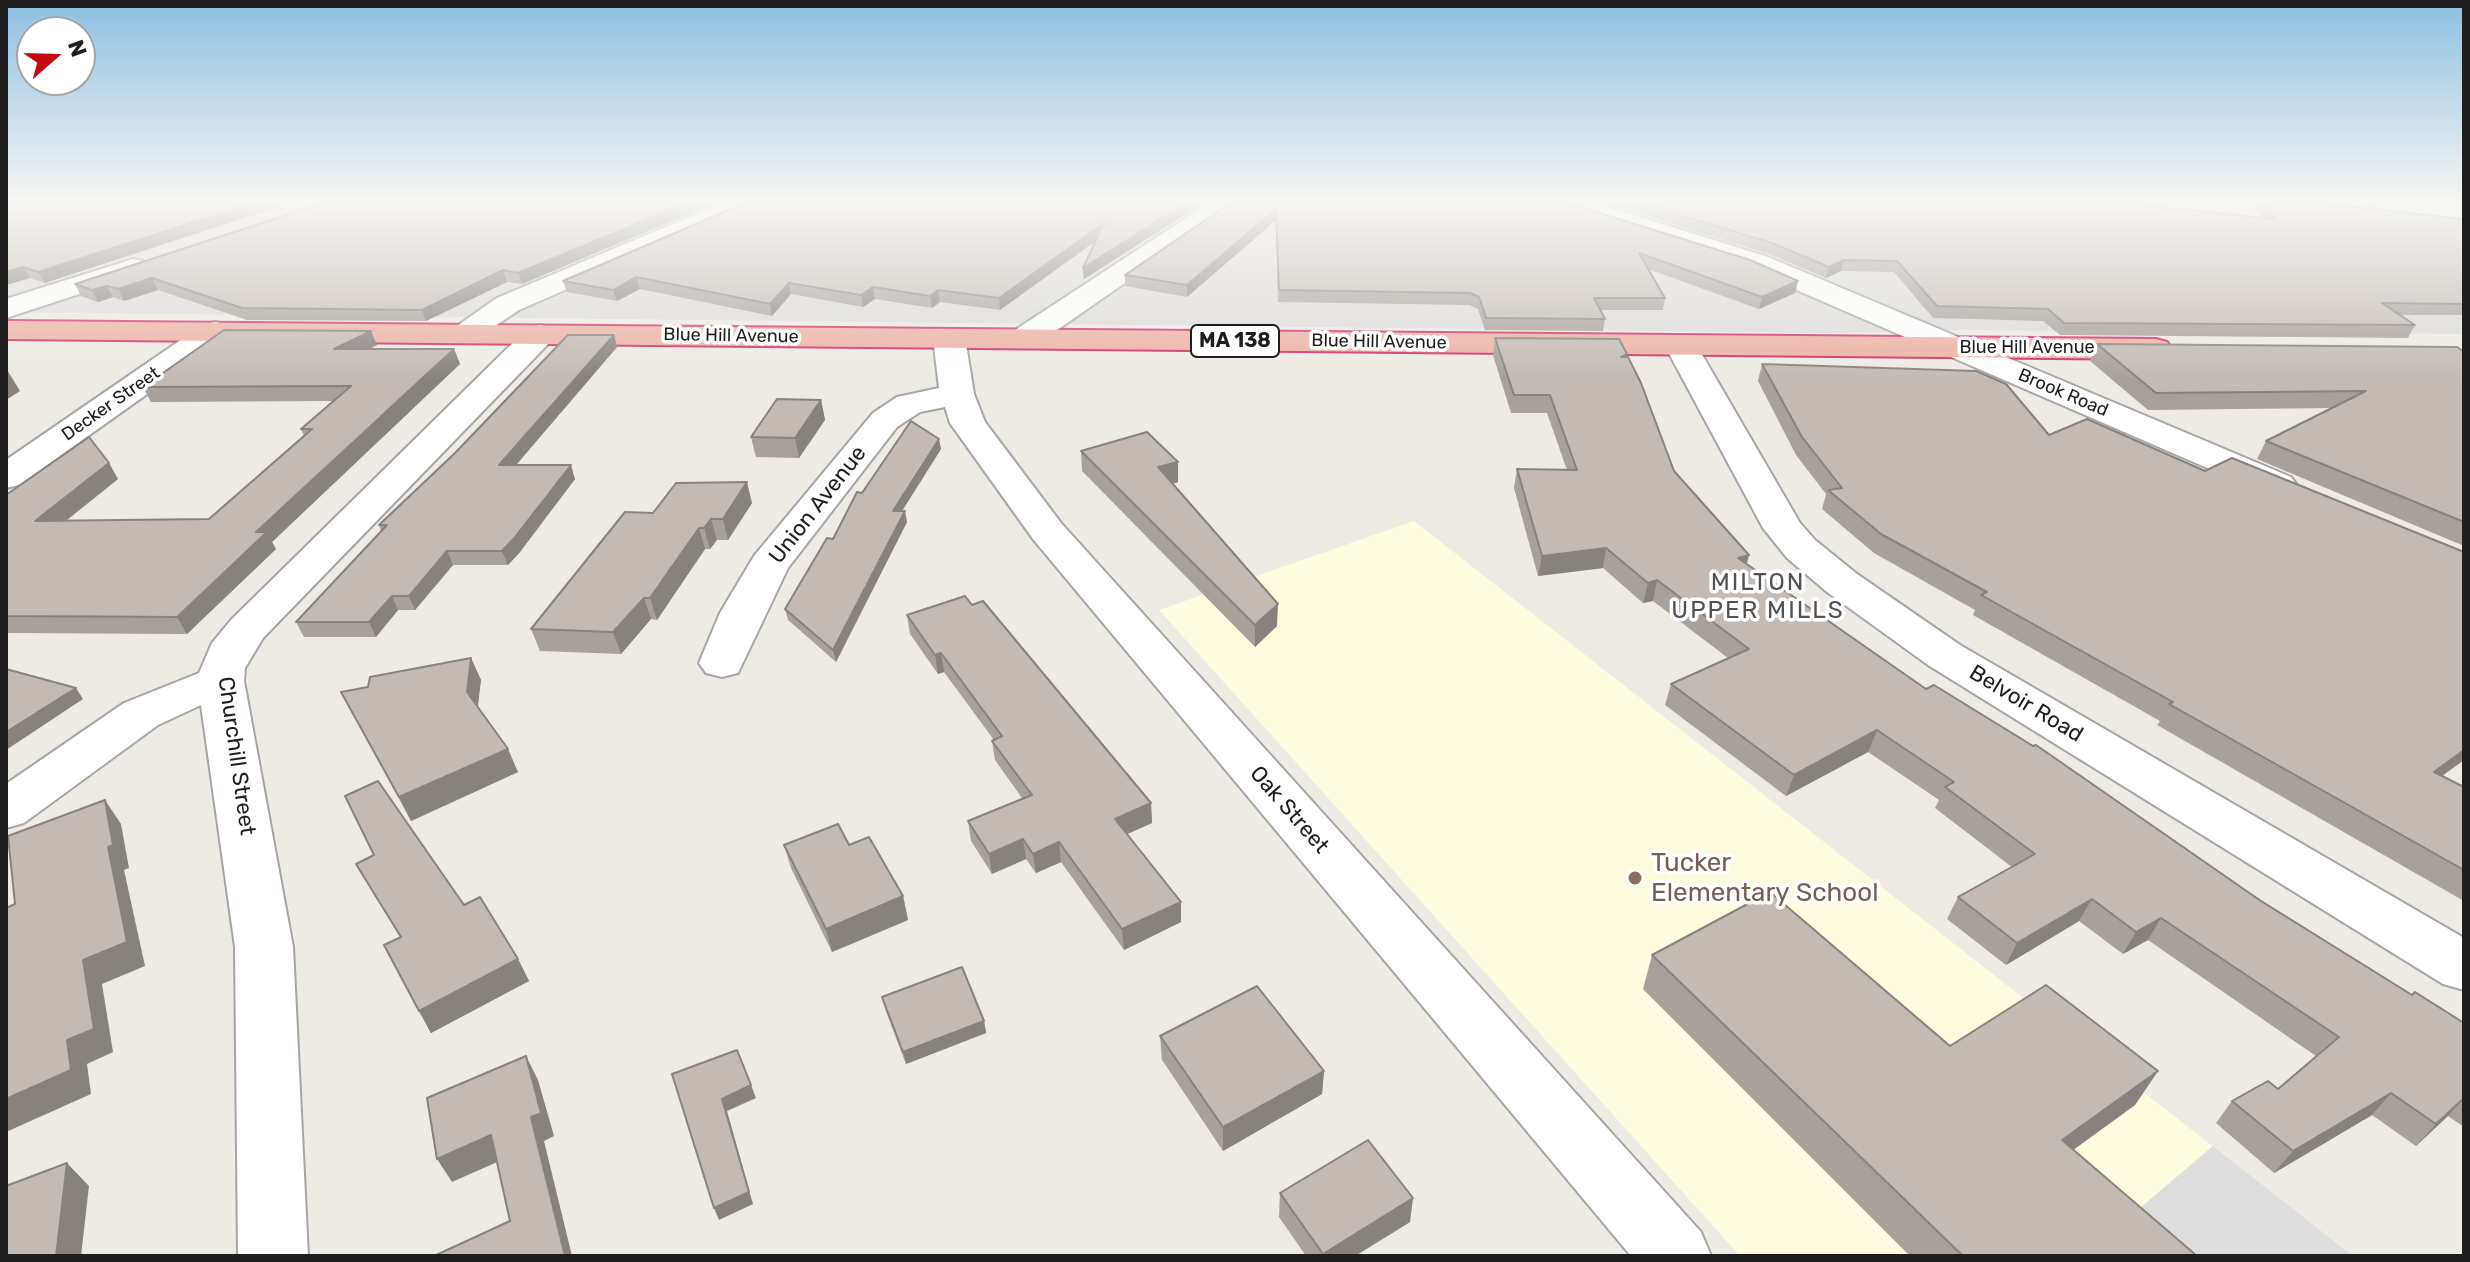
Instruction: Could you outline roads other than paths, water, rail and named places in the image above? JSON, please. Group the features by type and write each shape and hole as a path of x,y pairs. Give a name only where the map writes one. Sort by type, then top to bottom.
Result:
{"highway":[{"name":"Blue Hill Avenue","path":"6,330 2185,349"}],"street":[{"path":"6,309 149,262"},
{"path":"463,333 508,304 606,262"},
{"path":"1023,339 1139,262"},
{"name":"Brook Road","path":"1751,262 2305,496"},
{"name":"Decker Street","path":"6,477 215,331"},
{"name":"Churchill Street","path":"273,1256 264,947 221,681 227,656 247,629 540,334"},
{"name":"Oak Street","path":"949,338 957,394 979,442 1047,531 1676,1256"},
{"name":"Belvoir Road","path":"1681,346 1770,509 1801,549 1832,576 1944,655 2464,967"},
{"name":"Union Avenue","path":"722,663 742,613 769,565 885,420 909,404 957,394"},
{"path":"6,810 141,714 221,681"}],"place":[{"name":"Tucker Elementary School","path":"1635,878"}],"district":[{"name":"MILTON UPPER MILLS","path":"1758,597"}]}
